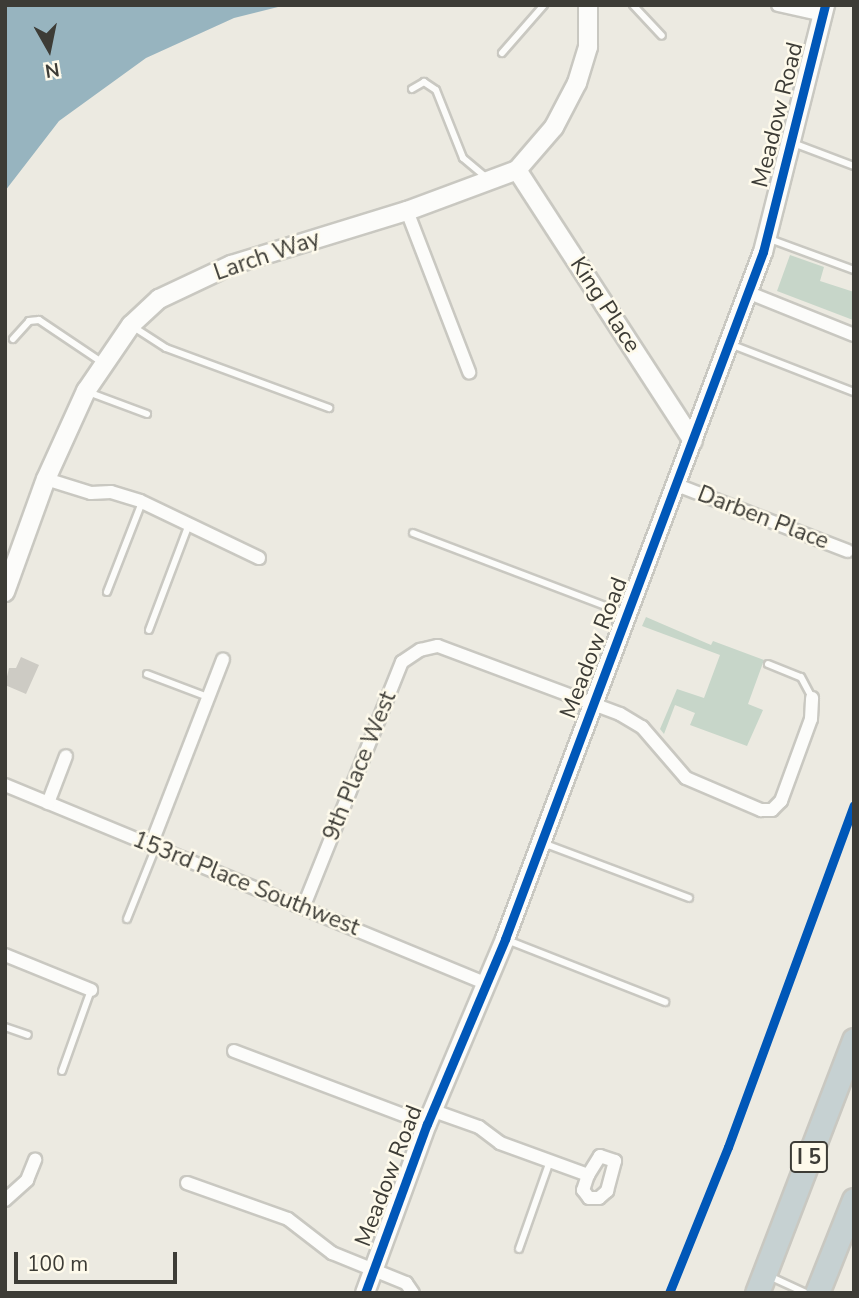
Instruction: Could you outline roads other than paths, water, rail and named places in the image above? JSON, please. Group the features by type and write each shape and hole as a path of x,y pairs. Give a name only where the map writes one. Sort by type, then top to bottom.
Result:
{"highway":[{"name":"I 5","path":"761,1284 854,1040"},
{"path":"817,1293 854,1200"}],"street":[{"name":"Larch Way","path":"5,592 46,479 86,391 131,325 159,299 231,265 407,211 517,170 554,127 578,83 588,47 588,5"},
{"path":"778,5 824,10"},
{"name":"Meadow Road","path":"365,1293 431,1117 505,939 626,613 677,485 767,238 824,10"},
{"name":"King Place","path":"517,170 693,441"},
{"path":"407,211 469,372"},
{"path":"747,292 854,335"},
{"path":"46,479 91,494 111,492 142,502 188,527 259,558"},
{"name":"Darben Place","path":"677,485 848,551"},
{"name":"9th Place West","path":"303,908 402,662 420,650 438,646 593,704"},
{"path":"153,846 223,659"},
{"path":"593,704 632,720 677,769 698,785 761,810 772,810 781,801 811,719 812,698"},
{"path":"48,803 66,755"},
{"name":"153rd Place Southwest","path":"5,785 487,984"},
{"path":"5,955 91,990"},
{"path":"234,1051 431,1117 479,1127 500,1143 587,1175"},
{"path":"5,1200 27,1180 35,1160"},
{"path":"187,1183 288,1219 332,1253 406,1283 413,1293"}],"lane":[{"path":"502,53 544,5"},
{"path":"633,5 662,36"},
{"path":"412,89 424,82 436,90 463,158 490,180"},
{"path":"792,142 854,166"},
{"path":"767,238 854,270"},
{"path":"13,339 29,321 40,320 103,363"},
{"path":"131,325 166,348 329,408"},
{"path":"728,343 854,392"},
{"path":"86,391 146,414"},
{"path":"107,592 142,502"},
{"path":"149,631 188,527"},
{"path":"413,533 626,613"},
{"path":"768,664 801,677 812,698"},
{"path":"147,674 208,697"},
{"path":"541,843 689,898"},
{"path":"127,919 153,846"},
{"path":"505,939 665,1002"},
{"path":"62,1071 91,990"},
{"path":"5,1027 28,1035"},
{"path":"519,1250 550,1161"},
{"path":"761,1284 806,1293"}],"water":[{"path":"5,5 286,5 234,18 146,58 59,121 5,191"}]}
